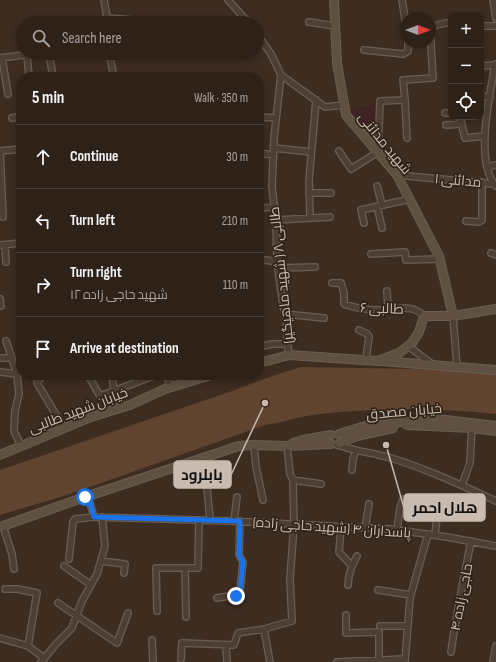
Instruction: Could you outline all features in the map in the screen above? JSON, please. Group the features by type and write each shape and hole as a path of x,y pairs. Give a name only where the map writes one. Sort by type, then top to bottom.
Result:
{"street":[{"path":"104,0 107,16"},
{"path":"228,0 243,16"},
{"name":"شهید مدائنی","path":"334,0 337,63 346,115 397,175 410,199 440,259 453,316"},
{"path":"402,0 404,12"},
{"path":"493,0 496,18"},
{"path":"309,22 335,26"},
{"path":"436,26 448,23"},
{"path":"484,26 496,26"},
{"path":"264,44 271,54 281,75 325,107 344,105"},
{"path":"364,50 403,54 408,51 408,48"},
{"path":"407,138 403,80 433,78 431,48"},
{"path":"8,94 1,58 16,56"},
{"path":"27,60 29,72"},
{"path":"50,60 52,72"},
{"path":"110,60 113,72"},
{"path":"484,66 496,65 484,136 487,167 495,185"},
{"name":"طالبی ۸ ( شهید ماهیگیر)","path":"281,75 273,155 272,187 276,220 278,265 289,355"},
{"path":"484,96 490,97"},
{"path":"310,217 309,193 311,152 316,100"},
{"path":"339,151 351,169 378,152 380,101 405,100"},
{"path":"12,118 16,117"},
{"path":"264,117 276,118"},
{"path":"461,120 465,138 484,136"},
{"path":"446,125 462,124"},
{"path":"274,148 311,152"},
{"path":"3,216 0,151 16,149"},
{"path":"264,154 273,155"},
{"path":"487,167 496,165"},
{"name":"مدائنی ۱","path":"397,175 482,182 495,185"},
{"path":"466,221 479,222 482,220 482,182"},
{"path":"377,186 382,228"},
{"path":"309,193 331,194"},
{"path":"364,223 361,210 410,199"},
{"path":"264,208 274,207"},
{"path":"276,220 330,217"},
{"path":"6,262 2,245 16,244"},
{"path":"371,254 405,252 406,260 440,259"},
{"path":"264,260 278,265 314,267"},
{"name":"طالبی ۶","path":"332,283 341,283 344,293 344,304 359,309 412,309 420,312 424,316"},
{"path":"387,291 388,309"},
{"path":"0,298 1,306"},
{"path":"378,361 399,353 408,346 419,332 424,316 453,316 496,309"},
{"path":"285,314 324,318"},
{"path":"453,316 457,366"},
{"path":"359,330 369,336 366,360"},
{"path":"6,341 16,371"},
{"path":"264,346 272,344 287,344"},
{"path":"408,346 432,364"},
{"path":"264,362 289,355 432,364 496,370"},
{"path":"0,358 12,358"},
{"path":"0,372 16,374"},
{"path":"18,380 19,394 15,411 14,431 21,446"},
{"path":"39,380 37,383 64,428"},
{"path":"91,380 100,396 144,380"},
{"path":"113,380 114,392 122,407"},
{"path":"168,380 170,388"},
{"name":"خیابان شهید طالبی","path":"0,455 91,417 122,407 170,388 184,380"},
{"name":"خیابان مصدق","path":"336,440 369,425 437,419 496,431"},
{"name":"خیابان مصدق","path":"336,440 406,425 496,426"},
{"path":"462,485 470,463 472,425"},
{"path":"357,436 355,441 357,446 363,451"},
{"path":"14,569 12,554 1,526 238,446 254,444 287,446 297,441 336,440 356,450 390,458 438,474 496,501"},
{"path":"254,444 256,467 263,500"},
{"path":"181,659 182,643 234,645 238,634 292,622 290,579 294,524 293,480 290,474 287,446"},
{"path":"352,470 356,450"},
{"path":"193,461 207,486 210,520"},
{"path":"293,480 321,484"},
{"path":"85,497 90,503 94,517"},
{"path":"217,598 236,596 240,591 243,562 239,555 237,497"},
{"path":"397,530 400,508 403,499"},
{"path":"365,528 369,504"},
{"name":"پاسداران ۴ (شهید حاجی زاده)","path":"69,559 73,522 75,519 94,517 237,521 397,530 496,546"},
{"path":"435,535 437,517"},
{"path":"0,638 28,646 43,660 72,628 82,601 96,574 105,546 102,518"},
{"path":"157,611 156,568 198,568 199,520"},
{"path":"341,526 339,552 352,566"},
{"path":"337,662 405,660 411,595 428,534"},
{"name":"حاجی زاده ۴","path":"451,652 457,613 465,578 470,541"},
{"path":"348,585 352,566 357,556"},
{"path":"100,561 125,564 124,573"},
{"path":"64,566 91,585"},
{"path":"185,568 186,617"},
{"path":"5,589 17,589 37,593 28,646"},
{"path":"378,590 411,595"},
{"path":"58,603 76,617 116,643 128,613"},
{"path":"346,615 346,633 379,632 379,661"},
{"path":"380,626 408,626"},
{"path":"264,629 270,662"},
{"path":"152,640 153,662"},
{"path":"226,645 227,662"},
{"path":"493,662 496,646"}],"shaded area":[{"path":"376,104 374,139 350,109"},
{"path":"301,367 417,369 496,373 496,414 427,410 381,410 301,417 265,425 67,495 0,515 0,470"}],"place":[{"name":"بابلرود","path":"265,403"},
{"name":"هلال احمر","path":"386,445"}],"route":[{"path":"85,497 90,503 94,517 240,521 239,555 243,562 240,591 236,596"}]}
